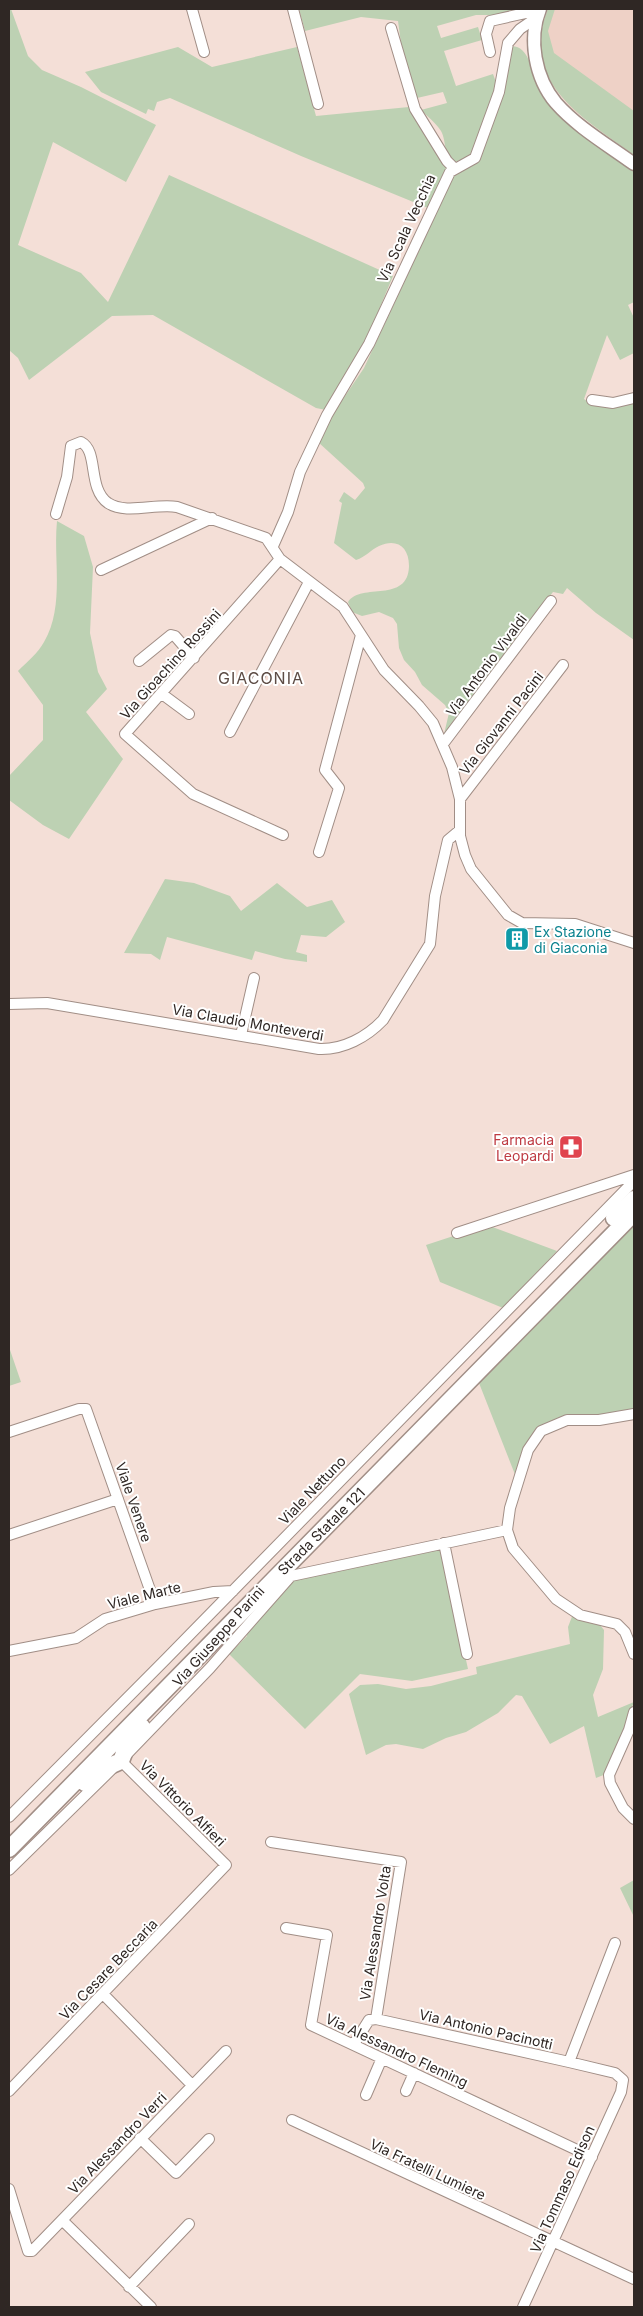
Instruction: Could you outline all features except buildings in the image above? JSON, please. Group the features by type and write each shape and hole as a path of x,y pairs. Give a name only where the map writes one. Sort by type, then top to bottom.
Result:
{"main road":[{"name":"Strada Statale 121","path":"9,1849 211,1643 632,1203"},
{"name":"Strada Statale 121","path":"9,1834 632,1203"},
{"path":"36,1821 58,1808 96,1772 121,1761 130,1740 199,1666 211,1643"}],"street":[{"path":"192,9 204,52"},
{"path":"293,9 318,104"},
{"path":"490,52 486,34 490,21 539,12 534,45 537,63 545,86 555,102 570,117 634,164"},
{"name":"Via Scala Vecchia","path":"272,546 288,512 300,472 327,414 368,344 450,172 454,168 475,158 499,92 508,43 539,12"},
{"path":"391,28 415,109 447,161 454,168"},
{"path":"592,400 613,403 634,398"},
{"path":"56,514 67,477 70,446 81,442 86,444 90,451 93,476 99,492 108,503 128,508 169,505 212,518 266,538 280,559 343,607 384,670 419,706 433,724 452,767 460,799 460,830 465,855 471,869 508,915 513,919 528,924 575,924 634,943"},
{"path":"101,570 212,518"},
{"name":"Via Gioachino Rossini","path":"280,559 125,734 193,794 283,835"},
{"path":"230,732 309,582"},
{"name":"Via Antonio Vivaldi","path":"443,744 551,601"},
{"path":"139,661 171,635 175,636 194,658"},
{"path":"319,852 339,788 325,770 361,635"},
{"name":"Via Giovanni Pacini","path":"460,799 564,665"},
{"path":"162,694 188,714"},
{"name":"Via Claudio Monteverdi","path":"9,1004 46,1003 319,1049 331,1050 340,1048 376,1027 430,944 435,896 448,840 460,830"},
{"path":"241,1035 254,978"},
{"path":"457,1233 634,1175"},
{"name":"Viale Nettuno","path":"9,1817 634,1181"},
{"name":"Viale Venere","path":"9,1432 79,1409 86,1409 155,1604"},
{"path":"634,1414 599,1420 567,1420 541,1431 528,1450 510,1508 507,1530 513,1548 556,1599 580,1615 617,1624 625,1632 634,1654"},
{"path":"9,1535 118,1499"},
{"name":"Via Giuseppe Parini","path":"9,1870 121,1761 210,1668 291,1576 507,1530"},
{"path":"444,1543 467,1654"},
{"name":"Viale Marte","path":"9,1651 76,1638 105,1618 155,1604 214,1592 233,1591"},
{"path":"634,1712 629,1730 609,1775 610,1783 623,1808 634,1819"},
{"name":"Via Vittorio Alfieri","path":"121,1761 226,1865"},
{"name":"Via Alessandro Volta","path":"272,1842 401,1862 376,2019"},
{"name":"Via Cesare Beccaria","path":"9,2091 226,1865"},
{"name":"Via Alessandro Fleming","path":"286,1928 327,1935 311,2025 592,2157"},
{"path":"569,2062 615,1943"},
{"path":"103,1994 192,2085"},
{"path":"354,2044 370,2020 376,2019"},
{"name":"Via Antonio Pacinotti","path":"376,2019 615,2073 623,2080"},
{"name":"Via Alessandro Verri","path":"9,2189 28,2251 32,2252 226,2051"},
{"path":"366,2095 382,2058"},
{"path":"406,2091 414,2073"},
{"name":"Via Tommaso Edison","path":"523,2307 621,2092 623,2080"},
{"name":"Via Fratelli Lumiere","path":"292,2120 634,2279"},
{"path":"140,2138 176,2173 209,2139"},
{"path":"62,2220 130,2287 144,2305"},
{"path":"130,2287 189,2224"}],"shaded area":[{"path":"548,9 634,9 634,155 572,109 554,88 543,61 541,47"}],"green space":[{"path":"9,9 11,9 28,56 42,70 81,87 156,125 126,182 53,142 18,245 81,273 108,302 169,175 393,276 366,341 326,410 316,408 153,315 112,316 29,380 18,358 9,350"},
{"path":"299,9 530,9 503,15 476,15 437,26 441,38 478,27 482,40 444,51 456,86 493,74 497,85 472,156 455,162 446,151 441,131 421,110 447,103 443,92 417,98 402,51 398,21 361,17 305,31"},
{"path":"548,9 555,9 548,31 554,53 634,111 634,155 577,112 561,96 549,78 542,58 541,35"},
{"path":"512,46 518,47 526,54 537,84 545,96 634,172 634,302 628,305 634,318 634,353 620,360 607,335 584,399 602,406 622,405 634,401 634,640 596,613 567,588 563,594 553,592 444,734 449,713 445,705 422,685 415,672 404,660 399,648 397,624 393,618 379,612 362,616 352,612 348,602 354,596 363,593 393,589 401,585 407,578 409,566 407,554 401,546 391,543 376,548 356,560 334,543 342,503 339,501 344,492 355,500 365,488 363,483 318,442 330,418 364,368 456,171 477,162"},
{"path":"178,47 212,67 297,47 316,116 409,107 447,167 428,208 301,156 170,98 157,102 154,111 148,109 146,114 101,92 85,72"},
{"path":"57,521 84,536 93,567 90,633 98,672 107,689 86,712 123,759 69,839 43,825 9,800 9,776 43,740 43,705 18,671 42,646 54,613 57,583"},
{"path":"165,879 194,883 230,896 241,911 277,883 307,907 332,900 345,922 326,937 301,935 296,952 307,955 307,962 285,959 255,951 252,960 167,937 160,960 151,954 124,953"},
{"path":"634,1223 634,1409 599,1416 563,1417 550,1422 538,1430 516,1477 479,1383"},
{"path":"487,1225 557,1251 503,1308 440,1282 426,1245"},
{"path":"9,1347 21,1382 9,1386"},
{"path":"439,1547 442,1551 468,1669 412,1681 360,1674 305,1729 229,1654 247,1636 246,1632 292,1580"},
{"path":"573,1614 600,1625 604,1630 603,1669 593,1695 598,1717 634,1702 606,1774 596,1778 584,1726 550,1744 522,1696 516,1695 498,1713 466,1732 446,1738 423,1749 396,1744 386,1745 366,1755 349,1694 360,1685 378,1684 406,1689 431,1686 477,1674 476,1667 570,1644 568,1627"},
{"path":"634,1880 634,1917 620,1888"}],"place":[{"name":"Ex Stazione di Giaconia","path":"517,939"},
{"name":"Farmacia Leopardi","path":"571,1147"}],"district":[{"name":"GIACONIA","path":"261,678"}]}
